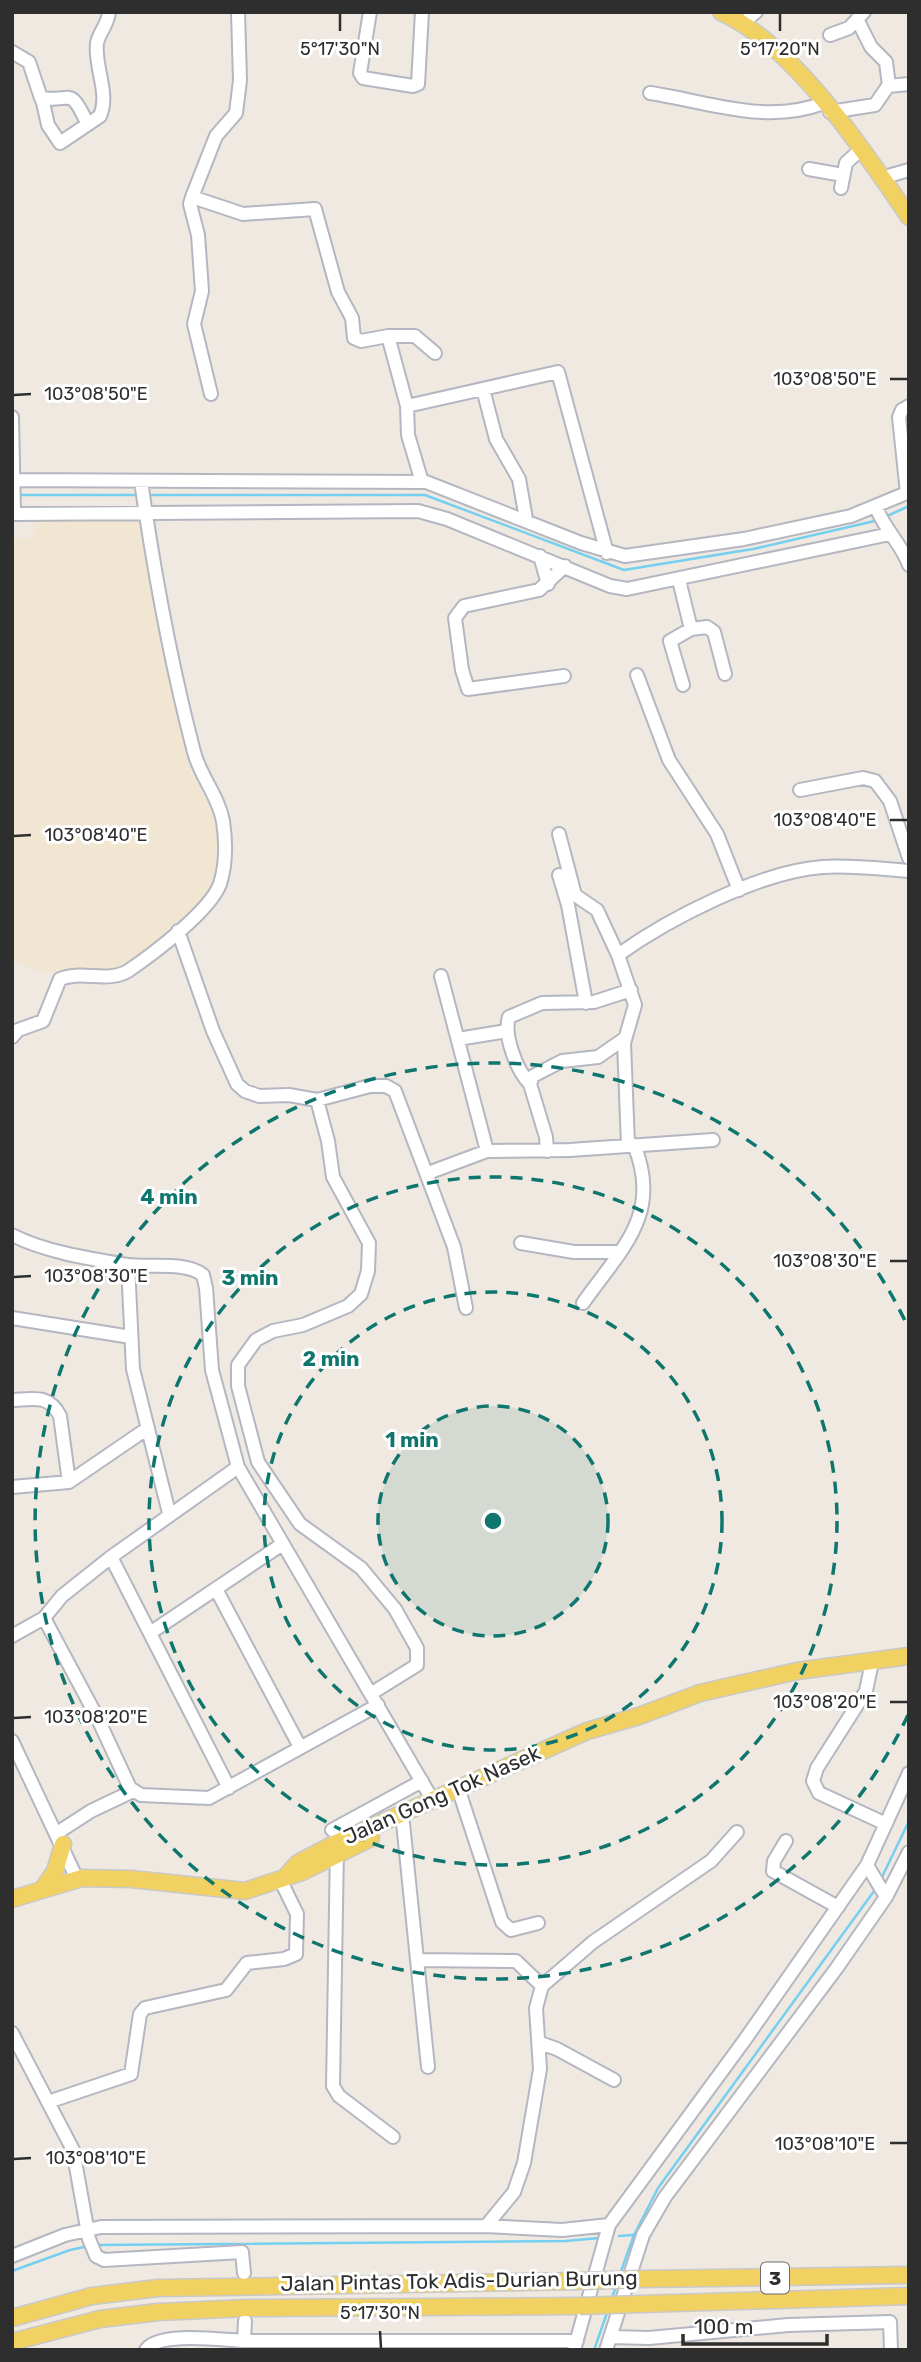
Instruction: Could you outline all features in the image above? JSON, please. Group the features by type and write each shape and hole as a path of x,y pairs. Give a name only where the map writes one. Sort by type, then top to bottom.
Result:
{"main road":[{"path":"721,12 743,23 777,50 827,108 909,217"},
{"name":"Jalan Gong Tok Nasek","path":"12,1899 77,1879 131,1879 236,1892 256,1889 284,1877 298,1863 335,1842 428,1806 587,1731 604,1728 721,1687 797,1671 909,1656"},
{"name":"Jalan Gong Tok Nasek","path":"455,1800 590,1738 604,1728"},
{"path":"428,1806 455,1800"},
{"name":"Jalan Gong Tok Nasek","path":"335,1842 403,1823 428,1806"},
{"path":"44,1888 55,1871 60,1839"},
{"name":"Jalan Pintas Tok Adis-Durian Burung","path":"12,2318 70,2301 158,2288 909,2275"},
{"name":"Jalan Pintas Tok Adis-Durian Burung","path":"12,2342 77,2324 159,2312 248,2308 580,2306 909,2297"}],"street":[{"path":"12,52 29,62 48,125 60,143 100,116 103,108 97,46 108,24 108,12"},
{"path":"211,394 194,324 202,291 198,235 190,204 216,136 236,113 240,80 238,12"},
{"path":"370,12 360,73 363,78 413,86 418,84 422,12"},
{"path":"743,23 756,12"},
{"path":"650,93 764,114 878,104 889,86 886,62 871,47 860,16 849,27 830,35"},
{"path":"889,86 909,84"},
{"path":"42,99 61,95 70,98 78,105 87,123"},
{"path":"809,169 842,182 846,163 860,150"},
{"path":"881,178 909,170"},
{"path":"192,197 243,215 315,209 338,292 352,318 353,335 361,341 388,336 413,336 435,353"},
{"path":"388,336 407,406 408,435 422,482"},
{"path":"407,406 558,372 607,552"},
{"path":"483,389 496,439 523,491 526,519"},
{"path":"13,480 422,482 436,484 607,552 640,556 850,516 876,508 908,492 899,417 902,410 909,406"},
{"path":"12,417 14,514 418,511 617,588 678,580 888,531"},
{"path":"12,1037 18,1030 43,1021 60,979 121,974 178,931 200,912 218,887 224,864 224,830 212,787 194,753 141,481"},
{"path":"876,508 888,531 900,544 909,565"},
{"path":"540,556 548,584"},
{"path":"564,676 471,691 466,688 462,670 455,618 461,608 539,590 565,566"},
{"path":"678,580 691,629"},
{"path":"683,685 670,641 691,629 707,627 714,632 725,674"},
{"path":"637,675 669,760 717,834 738,890"},
{"path":"800,790 863,778 875,781 890,801 909,858"},
{"path":"559,834 575,895 597,910 631,989 635,1009 624,1039 631,1145 642,1167 644,1208 638,1226 583,1303"},
{"path":"618,956 696,910 769,877 821,867 909,871"},
{"path":"559,875 568,905 586,1003"},
{"path":"178,931 205,1010 237,1084 251,1095 289,1095 317,1100 370,1086 392,1088 428,1173 454,1247 466,1308"},
{"path":"441,976 487,1151"},
{"path":"547,1151 546,1137 530,1084 523,1075 507,1031 509,1017 548,1002 586,1003 631,989"},
{"path":"458,1039 507,1031"},
{"path":"530,1084 541,1070 562,1060 598,1057 624,1039"},
{"path":"60,1839 92,1811 133,1791 198,1800 229,1788 375,1699 417,1665 417,1648 400,1616 361,1568 313,1535 288,1508 255,1458 237,1381 240,1360 256,1340 273,1331 301,1326 348,1306 359,1297 368,1271 369,1243 333,1177 328,1141 317,1100"},
{"path":"428,1173 487,1151 547,1151 713,1140"},
{"path":"12,1235 28,1243 128,1265 193,1269 203,1275 212,1370 239,1467 281,1545 422,1781 428,1806"},
{"path":"521,1243 573,1252 618,1252"},
{"path":"128,1265 133,1369 169,1513"},
{"path":"12,1318 131,1337"},
{"path":"12,1400 42,1398 56,1409 60,1416 69,1482"},
{"path":"12,1487 69,1482 148,1428"},
{"path":"12,1636 44,1618 62,1596 111,1556 169,1513 239,1467"},
{"path":"150,1633 281,1545"},
{"path":"111,1556 229,1788"},
{"path":"216,1589 300,1747"},
{"path":"44,1618 133,1791"},
{"path":"872,1662 866,1691 817,1768 813,1781 819,1793 886,1824"},
{"path":"12,1741 77,1879"},
{"path":"146,2350 155,2342 194,2337 244,2341 410,2345 576,2345 609,2225 744,2042 838,1908 870,1868 909,1773"},
{"path":"393,2137 339,2096 333,2086 335,1842 422,1781"},
{"path":"455,1800 502,1922 511,1930 538,1923"},
{"path":"403,1823 428,2067"},
{"path":"486,2226 514,2192 520,2176 540,2069 536,2008 542,1986 593,1941 711,1861 737,1832"},
{"path":"786,1841 774,1861 773,1871 838,1908"},
{"path":"891,2350 890,2322 788,2325 608,2343 643,2235 665,2197 719,2129 887,1888 909,1852"},
{"path":"870,1868 887,1888"},
{"path":"887,1888 909,1874"},
{"path":"48,2102 131,2074 140,2014 145,2008 226,1990 247,1963 284,1959 296,1954 297,1914 284,1877"},
{"path":"418,1960 516,1961 542,1986"},
{"path":"12,2032 73,2150 94,2253 104,2260 242,2252 244,2273"},
{"path":"540,2043 558,2049 614,2080"},
{"path":"12,2256 88,2234 145,2226 486,2226 562,2230 609,2225"},
{"path":"244,2341 246,2321"}],"shaded area":[{"path":"34,516 139,518 191,773 207,791 218,831 214,887 188,919 116,970 44,972 12,961 12,538 33,538"}],"waterway":[{"path":"19,495 138,495"},
{"path":"149,495 425,495 624,570 753,549 879,520"},
{"path":"885,517 909,506"},
{"path":"881,1879 909,1821"},
{"path":"620,2274 634,2235 658,2188 877,1887"},
{"path":"619,2236 633,2235"},
{"path":"95,2245 566,2241 599,2238"},
{"path":"12,2271 89,2246"},
{"path":"611,2300 616,2287"},
{"path":"594,2350 608,2310"}]}
